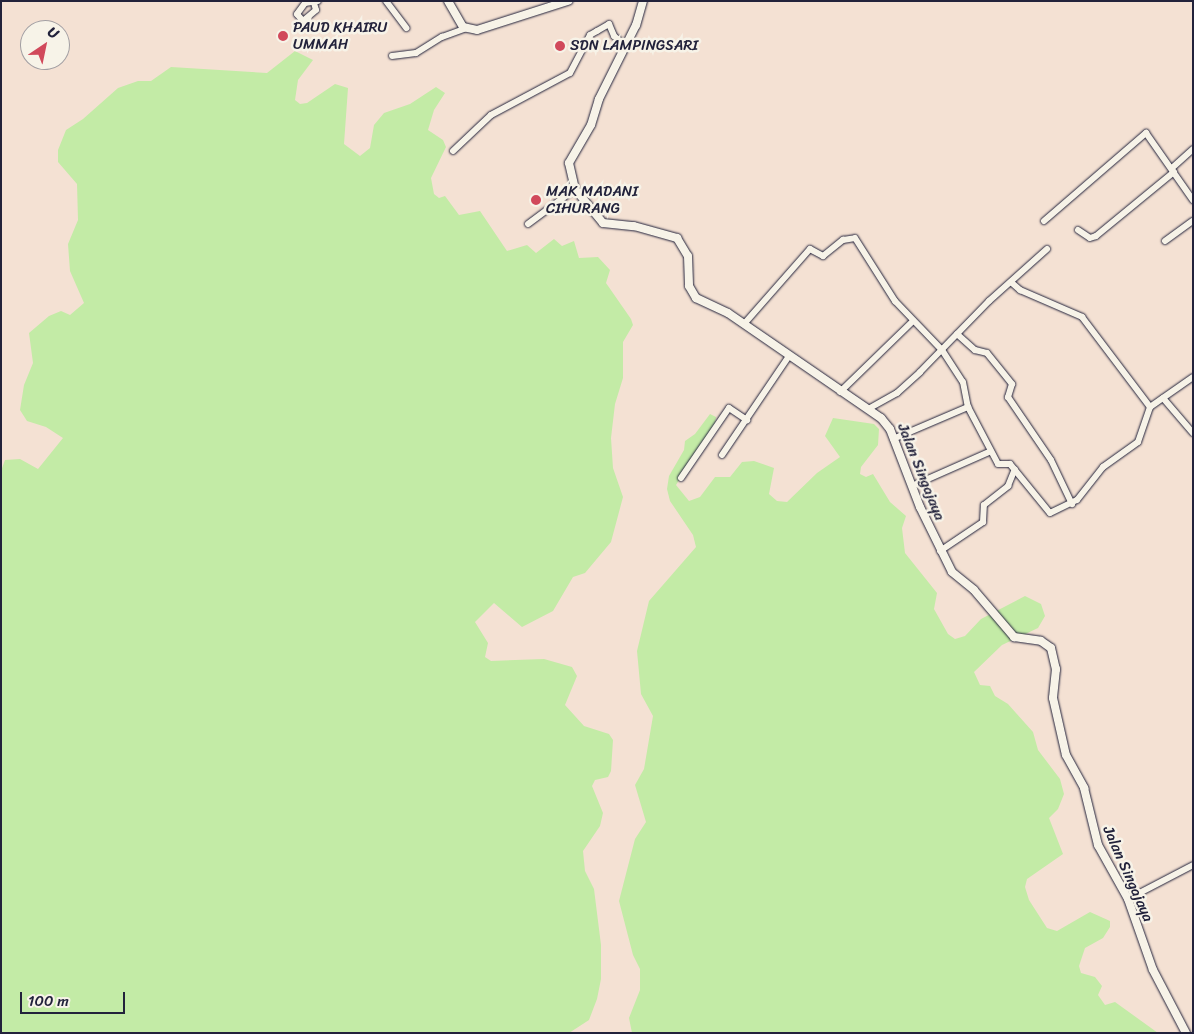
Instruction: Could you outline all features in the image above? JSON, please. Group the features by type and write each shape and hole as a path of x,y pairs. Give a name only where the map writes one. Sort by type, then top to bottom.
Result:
{"street":[{"path":"386,1 406,28"},
{"path":"448,1 467,28"},
{"path":"392,56 416,53 442,37 467,28 477,30 500,25 568,1"},
{"name":"Jalan Singajaya","path":"643,1 625,45 599,99 591,125 569,163 575,189 603,223 634,226 677,238 688,256 689,286 692,294 707,306 744,324 840,392 870,408 887,424 940,551 952,572 974,590 1014,637 1041,641 1051,648 1056,669 1053,698 1066,755 1084,788 1098,845 1108,869 1128,899 1152,970 1186,1033"},
{"path":"454,151 492,115 570,73 590,35 609,24 614,36 625,45"},
{"path":"1044,221 1146,133 1193,200"},
{"path":"1078,230 1090,238 1096,236 1173,170 1193,149"},
{"path":"528,224 575,189"},
{"path":"1165,241 1193,222"},
{"path":"744,324 806,252 813,248 823,256 850,238 855,238 895,301 942,350 966,388 968,407 1000,465 1008,463 1015,469 1045,511 1056,513 1072,504 1103,467 1138,442 1150,407 1193,377"},
{"path":"870,408 896,392 942,350 989,301 1012,283 1047,249"},
{"path":"1012,283 1020,290 1082,317 1150,407"},
{"path":"840,392 914,321"},
{"path":"957,334 975,350 986,353 1012,384 1008,397 1051,460 1072,504"},
{"path":"722,455 790,356"},
{"path":"1163,398 1193,433"},
{"path":"893,439 968,407"},
{"path":"681,478 729,408 747,420"},
{"path":"912,486 991,451"},
{"path":"940,551 983,522 986,518 984,505 1008,486 1015,469"},
{"path":"1128,899 1193,865"}],"green space":[{"path":"295,51 313,60 298,80 295,100 300,104 307,103 335,84 348,88 344,144 360,156 370,148 374,125 384,113 410,104 436,87 445,93 434,110 428,130 443,140 446,147 431,178 434,194 439,198 445,196 459,215 480,211 507,251 527,245 536,253 554,239 562,246 574,241 579,258 598,257 610,270 606,283 631,319 633,325 623,342 623,378 615,404 611,438 613,468 623,497 611,542 585,573 573,577 553,611 522,627 494,603 475,622 488,643 485,657 491,661 544,659 572,667 577,676 565,705 584,726 609,734 613,740 611,771 608,777 595,780 592,786 603,813 600,826 583,851 585,871 594,889 601,945 601,979 597,999 589,1020 569,1033 1,1033 1,471 5,460 20,459 38,469 63,438 46,427 27,421 20,410 24,385 33,363 29,333 49,316 61,311 70,315 84,303 70,271 68,244 78,220 77,184 58,162 58,150 66,130 83,119 118,88 138,81 151,81 171,67 267,73"},
{"path":"710,414 716,417 715,423 676,485 689,501 700,497 715,477 730,477 742,462 754,461 774,468 769,494 777,501 787,502 817,473 840,457 825,436 833,418 874,424 879,429 878,445 861,467 860,474 866,477 873,474 890,502 906,516 902,528 905,553 937,593 934,609 948,634 955,639 965,636 981,619 1025,596 1041,604 1045,616 1038,628 1002,645 974,672 980,685 990,686 995,696 1008,704 1033,732 1038,750 1060,779 1064,794 1058,809 1049,818 1063,854 1027,879 1025,887 1029,900 1047,928 1057,931 1090,912 1110,921 1110,927 1103,938 1085,948 1079,966 1081,973 1095,977 1102,986 1098,995 1105,1005 1115,1002 1158,1033 632,1033 629,1018 640,990 640,969 633,955 619,901 635,839 646,822 635,785 644,769 653,716 641,694 637,651 649,601 696,547 693,535 670,501 667,489 669,476 684,450 685,441 695,434"}],"place":[{"name":"PAUD KHAIRU UMMAH","path":"283,36"},
{"name":"SDN LAMPINGSARI","path":"560,46"},
{"name":"MAK MADANI CIHURANG","path":"536,200"}]}
